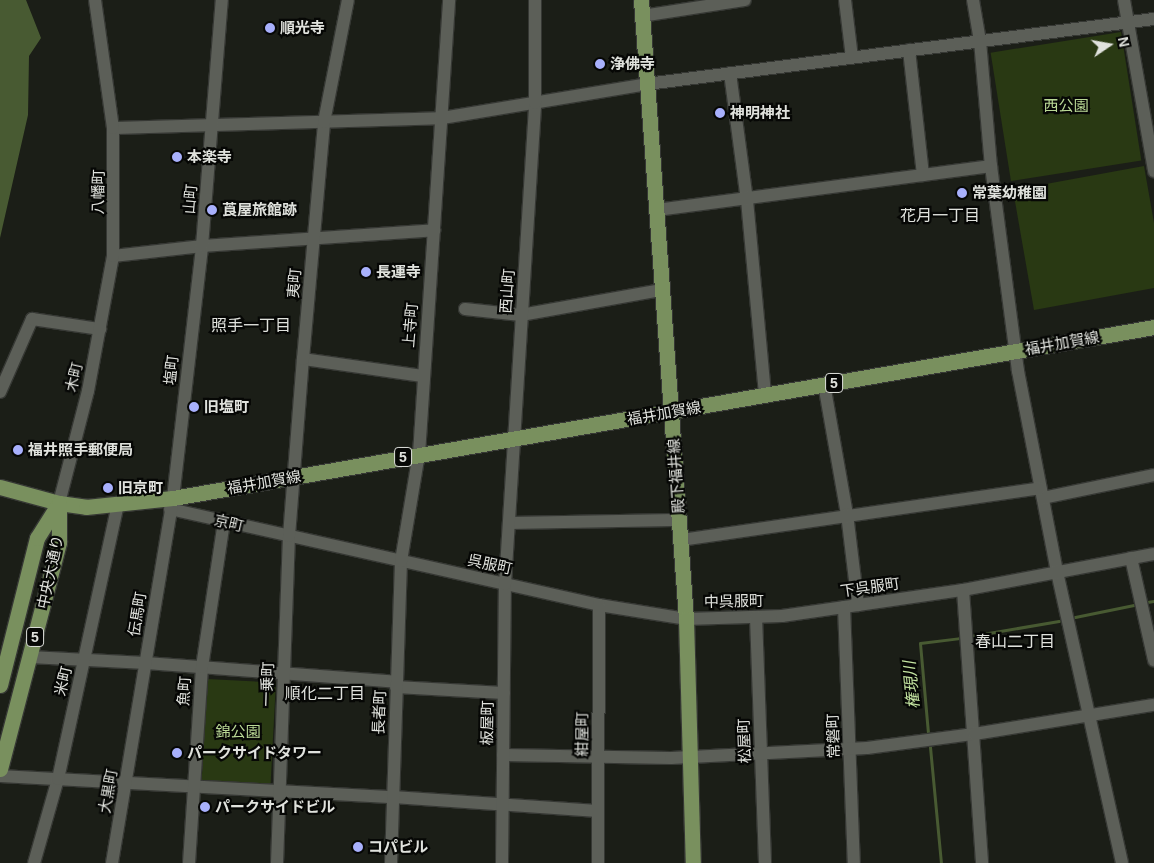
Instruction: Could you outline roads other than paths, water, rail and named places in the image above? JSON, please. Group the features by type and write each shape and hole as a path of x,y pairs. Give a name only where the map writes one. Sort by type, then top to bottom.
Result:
{"main road":[{"name":"殿下福井線","path":"641,0 686,619 693,863"},
{"name":"福井加賀線","path":"172,503 294,477 419,454 1154,327"},
{"name":"京町","path":"0,487 58,503 86,507 118,504 172,503"},
{"name":"中央大通り","path":"0,769 59,542 58,503"},
{"name":"中央大通り","path":"0,686 3,661 37,538 58,503"}],"street":[{"name":"八幡町","path":"98,0 114,128 113,256"},
{"name":"山町","path":"202,246 222,0"},
{"name":"夷町","path":"294,477 324,122 348,0"},
{"name":"上寺町","path":"401,561 419,454 422,376 434,230 449,0"},
{"name":"西山町","path":"505,584 535,103 535,0"},
{"path":"642,16 745,0"},
{"path":"845,0 852,58"},
{"path":"973,0 980,41 991,166 1015,351 1057,572 1122,863"},
{"path":"1124,0 1151,132 1154,171"},
{"path":"114,128 442,118 647,84 1154,19"},
{"path":"909,50 923,175"},
{"path":"730,73 747,200 765,395"},
{"path":"656,210 747,200 991,166"},
{"path":"113,256 202,246 434,230"},
{"name":"塩町","path":"172,503 202,246"},
{"name":"木町","path":"58,503 88,390 113,256"},
{"path":"465,309 521,315 662,290"},
{"path":"0,392 32,319 100,329"},
{"path":"303,359 422,376"},
{"path":"824,384 847,514 858,605"},
{"path":"680,540 847,514 1042,493 1154,475"},
{"name":"一乗町","path":"278,863 289,536 294,477"},
{"name":"京町","path":"172,503 224,522 289,536"},
{"name":"伝馬町","path":"136,724 172,503"},
{"name":"米町","path":"34,863 58,779 118,504"},
{"path":"509,523 679,520"},
{"name":"魚町","path":"189,863 202,667 224,522"},
{"name":"呉服町","path":"289,536 599,605 686,619"},
{"name":"下呉服町","path":"782,616 963,590 1154,554"},
{"path":"1131,558 1154,660"},
{"name":"長者町","path":"391,863 401,561"},
{"name":"板屋町","path":"502,863 505,584"},
{"path":"963,590 982,863"},
{"name":"紺屋町","path":"598,863 599,605"},
{"name":"常磐町","path":"844,607 854,863"},
{"name":"中呉服町","path":"686,619 782,616"},
{"name":"松屋町","path":"756,617 764,863"},
{"path":"30,657 284,673 504,693"},
{"path":"503,755 598,758 690,757 849,749 974,734 1154,705"},
{"name":"大黒町","path":"112,863 136,724"},
{"path":"0,776 393,797 598,811"}],"waterway":[{"name":"権現川","path":"1147,602 1154,601"},
{"name":"権現川","path":"1075,617 1134,605"},
{"name":"権現川","path":"971,636 1059,621"},
{"name":"権現川","path":"928,733 920,643 958,638"},
{"name":"権現川","path":"930,747 941,863"}],"place":[{"name":"順光寺","path":"270,28"},
{"name":"浄佛寺","path":"600,64"},
{"name":"神明神社","path":"720,113"},
{"name":"本楽寺","path":"177,157"},
{"name":"常葉幼稚園","path":"962,193"},
{"name":"莨屋旅館跡","path":"212,210"},
{"name":"長運寺","path":"366,272"},
{"name":"旧塩町","path":"194,407"},
{"name":"福井照手郵便局","path":"18,450"},
{"name":"旧京町","path":"108,488"},
{"name":"パークサイドタワー","path":"177,753"},
{"name":"パークサイドビル","path":"205,807"},
{"name":"コパビル","path":"358,847"}],"district":[{"name":"花月一丁目","path":"940,216"},
{"name":"照手一丁目","path":"251,326"},
{"name":"春山二丁目","path":"1015,642"},
{"name":"順化二丁目","path":"325,694"}],"park label":[{"name":"西公園","path":"1066,106"},
{"name":"錦公園","path":"238,732"}]}
